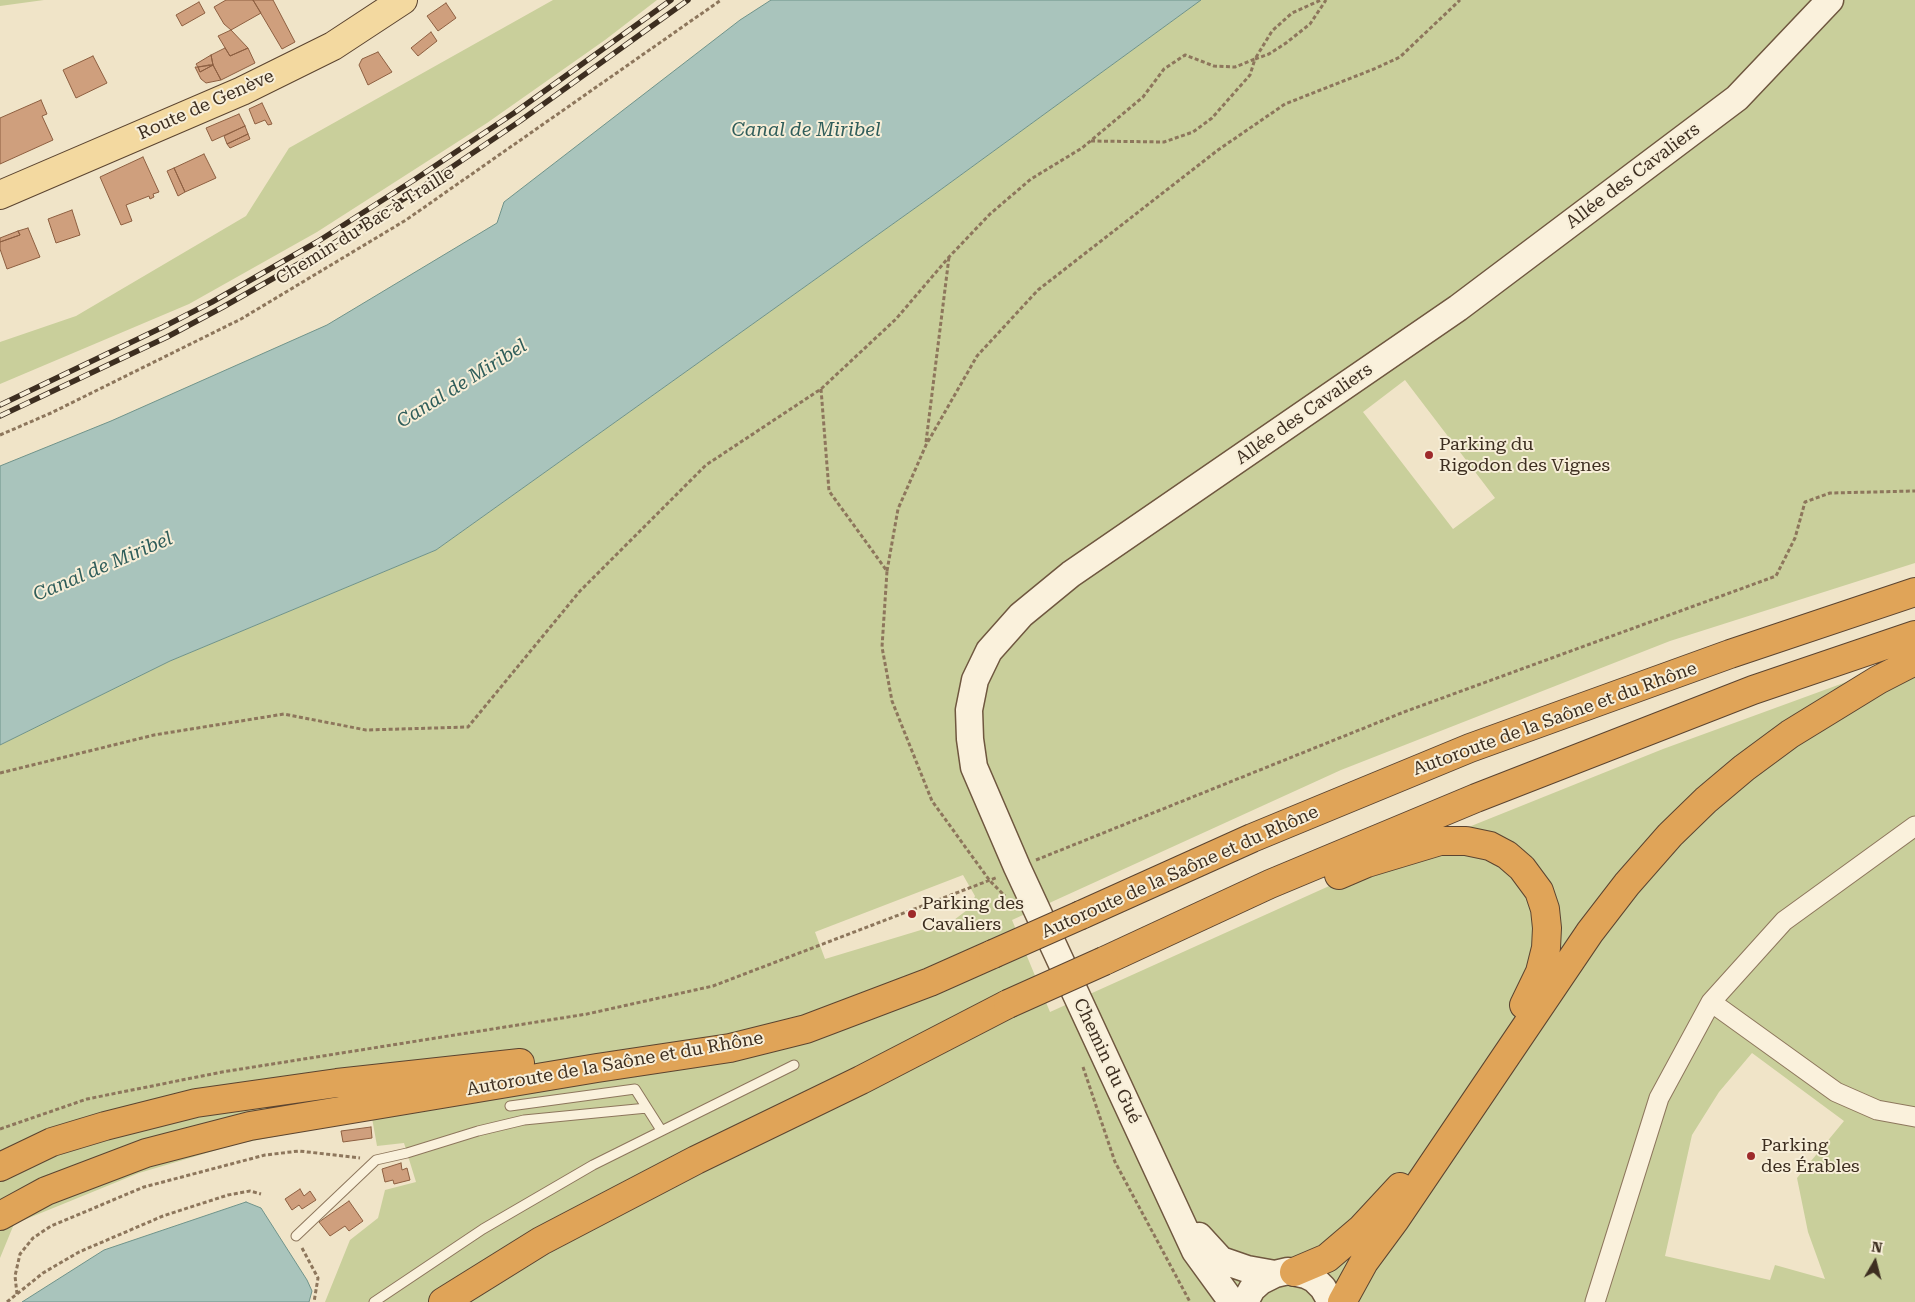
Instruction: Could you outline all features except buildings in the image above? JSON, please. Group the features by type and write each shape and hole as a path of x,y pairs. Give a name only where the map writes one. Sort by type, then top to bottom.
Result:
{"highway":[{"name":"Autoroute de la Saône et du Rhône","path":"0,1216 46,1191 146,1153 250,1126 730,1048 806,1029 930,982 1252,838 1470,748 1730,654 1915,592"},
{"path":"443,1302 541,1241 696,1160 861,1080 1008,1004 1270,884 1476,798 1744,694 1915,636"},
{"path":"1342,1302 1364,1262 1395,1220 1590,932 1627,884 1670,835 1706,800 1744,768 1790,734 1878,680 1915,661"},
{"path":"1270,884 1314,886 1367,863 1440,841 1466,841 1490,846 1507,855 1522,868 1539,891 1545,909 1547,928 1546,948 1540,972 1526,1002 1405,1181 1361,1228 1327,1258 1285,1273"},
{"path":"0,1167 52,1142 105,1126 196,1103 337,1083 500,1066 709,1037 867,1006"}],"main road":[{"name":"Route de Genève","path":"0,195 242,91 333,46 403,0"}],"street":[{"name":"Allée des Cavaliers","path":"1036,909 974,767 970,739 969,710 975,680 989,651 1021,615 1071,574 1458,308 1737,98 1830,0"},
{"path":"1596,1302 1659,1098 1711,1002 1784,921 1915,826"},
{"name":"Chemin du Gué","path":"1036,909 1195,1251 1232,1302"},
{"path":"1711,1002 1836,1092 1877,1110 1915,1117"},
{"name":"Chemin du Gué","path":"1177,1214 1221,1260 1247,1269 1306,1275 1323,1288 1331,1302"},
{"path":"1245,1302 1252,1289 1264,1278 1285,1273"}],"lane":[{"path":"374,1302 484,1229 593,1165 794,1066"},
{"path":"510,1106 635,1089 661,1130"},
{"path":"296,1236 376,1160 524,1120 648,1108"}],"path":[{"name":"Chemin du Bac à Traille","path":"0,435 51,413 241,319 406,220 721,0"},
{"path":"1090,141 1164,142 1194,132 1212,118 1250,75 1255,59 1272,32 1292,14 1321,0"},
{"path":"0,772 154,735 284,714 366,730 468,727 580,591 706,465 821,389 896,319 949,257 990,214 1031,179 1082,148 1143,97 1164,68 1185,55 1214,66 1234,67 1269,54 1310,24 1326,0"},
{"path":"0,1129 87,1100 222,1072 587,1014 712,986 990,881 932,800 892,701 882,647 887,571 898,509 926,445 977,356 1038,290 1218,150 1285,104 1374,70 1400,57 1460,0"},
{"path":"926,445 949,257"},
{"path":"821,389 829,491 887,571"},
{"path":"1017,868 1404,712 1776,576 1795,538 1805,502 1830,493 1915,492"},
{"path":"1082,1064 1115,1162 1190,1302"},
{"path":"17,1294 15,1276 20,1254 33,1238 51,1226 144,1187 265,1155 299,1151 342,1154 376,1160"},
{"path":"6,1302 43,1273 79,1252 163,1216 228,1195 250,1191 261,1194"},
{"path":"296,1236 318,1278 314,1302"}],"green space":[{"path":"0,0 44,0 0,6"},
{"path":"553,0 657,0 605,40 487,123 317,232 189,304 0,384 0,342 76,316 246,216 289,148"},
{"path":"1201,0 1915,0 1915,563 1670,641 1341,770 1012,920 1050,1012 1389,859 1663,749 1849,681 1915,660 1915,1302 325,1302 350,1240 378,1218 385,1190 416,1182 404,1143 377,1146 372,1118 237,1144 139,1173 14,1224 0,1258 0,745 170,661 436,550 932,196","holes":["1405,380 1495,498 1453,529 1363,412","963,875 975,896 971,907 954,920 825,959 815,932","1752,1053 1844,1121 1797,1178 1808,1232 1825,1279 1775,1265 1770,1280 1665,1256 1692,1135 1719,1092"]}],"water":[{"name":"Canal de Miribel","path":"771,0 1201,0 932,196 436,550 170,661 0,745 0,466 111,421 327,325 497,223 504,202 740,20"},
{"path":"246,1202 261,1208 307,1280 312,1291 309,1302 22,1302 104,1250"}],"railway":[{"path":"0,405 212,302 317,242 514,113 671,0"},
{"path":"0,416 167,337 323,250 421,188 520,121 688,0"}],"place":[{"name":"Parking du Rigodon des Vignes","path":"1429,455"},
{"name":"Parking des Cavaliers","path":"912,914"},
{"name":"Parking des Érables","path":"1751,1156"}]}
